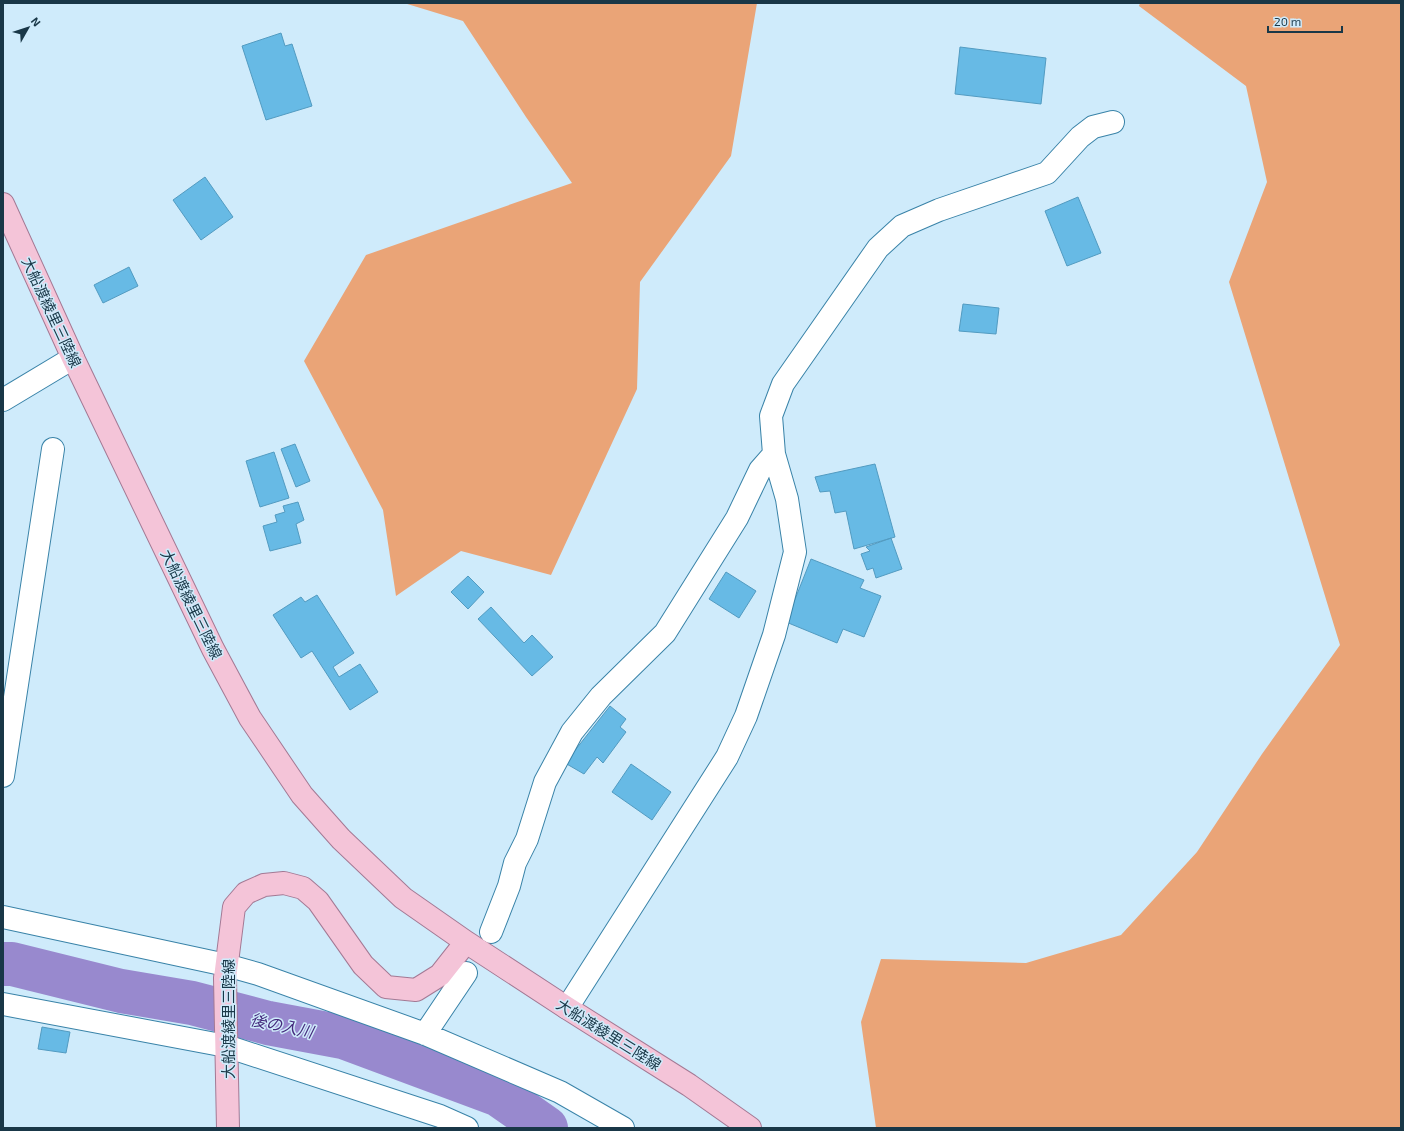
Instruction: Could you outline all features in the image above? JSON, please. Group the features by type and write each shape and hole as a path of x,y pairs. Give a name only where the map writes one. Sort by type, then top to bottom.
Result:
{"main road":[{"name":"大船渡綾里三陸線","path":"3,204 72,358 213,649 250,718 297,789 341,839 403,898 466,942 689,1085 750,1128"},
{"name":"大船渡綾里三陸線","path":"228,1128 226,972 234,907 246,893 264,885 284,883 303,888 318,901 363,965 386,986 416,990 440,975 466,942"}],"street":[{"path":"568,1008 727,757 746,716 774,635 795,552 787,499 774,454 771,416 782,384 878,248 902,226 939,210 1047,173 1080,137 1093,127 1113,122"},
{"path":"3,400 72,358"},
{"path":"3,776 53,449"},
{"path":"491,932 509,886 515,863 527,839 545,782 572,732 601,696 665,633 737,518 760,470 774,454"},
{"path":"3,917 226,972 258,974 425,1034 560,1092 623,1128"},
{"path":"425,1034 466,974"},
{"path":"3,1004 226,1041 440,1116 467,1128"}],"shaded area":[{"path":"404,3 757,3 731,156 640,282 637,389 551,575 461,551 396,596 383,510 304,361 366,255 572,183 526,117 463,21"},
{"path":"1140,3 1401,3 1401,1128 876,1128 861,1022 881,959 1026,963 1121,935 1197,852 1262,754 1340,645 1229,282 1267,182 1246,86 1139,6"}],"building":[{"path":"281,33 285,46 292,44 312,106 266,120 242,46"},
{"path":"960,47 1046,58 1041,104 955,94"},
{"path":"205,177 233,217 201,240 173,200"},
{"path":"1078,197 1101,253 1067,266 1045,211"},
{"path":"129,267 138,286 103,303 94,285"},
{"path":"963,304 999,308 996,334 959,331"},
{"path":"295,444 310,481 296,487 281,449"},
{"path":"274,452 289,498 260,507 246,461"},
{"path":"875,464 895,537 854,549 846,511 835,513 830,491 820,492 815,477"},
{"path":"298,502 304,520 296,524 301,543 270,551 263,526 277,522 275,515 285,512 283,506"},
{"path":"891,538 902,569 876,578 873,568 867,570 861,554 870,551 866,547"},
{"path":"811,559 864,580 860,588 881,596 864,637 843,629 837,643 786,622"},
{"path":"726,572 756,591 739,618 709,599"},
{"path":"468,576 484,592 468,609 451,592"},
{"path":"317,595 354,653 333,667 339,677 360,664 378,692 350,710 312,651 301,658 273,615 301,597 305,602"},
{"path":"491,607 524,643 532,635 553,657 532,676 478,619"},
{"path":"610,706 626,719 620,727 626,732 603,763 597,757 584,774 565,763"},
{"path":"631,764 671,792 652,820 612,792"},
{"path":"42,1027 70,1032 66,1053 38,1049"}],"waterway":[{"name":"後の入川","path":"3,964 12,964 121,991 192,1003 268,1023 343,1037 499,1095 546,1128"}]}
